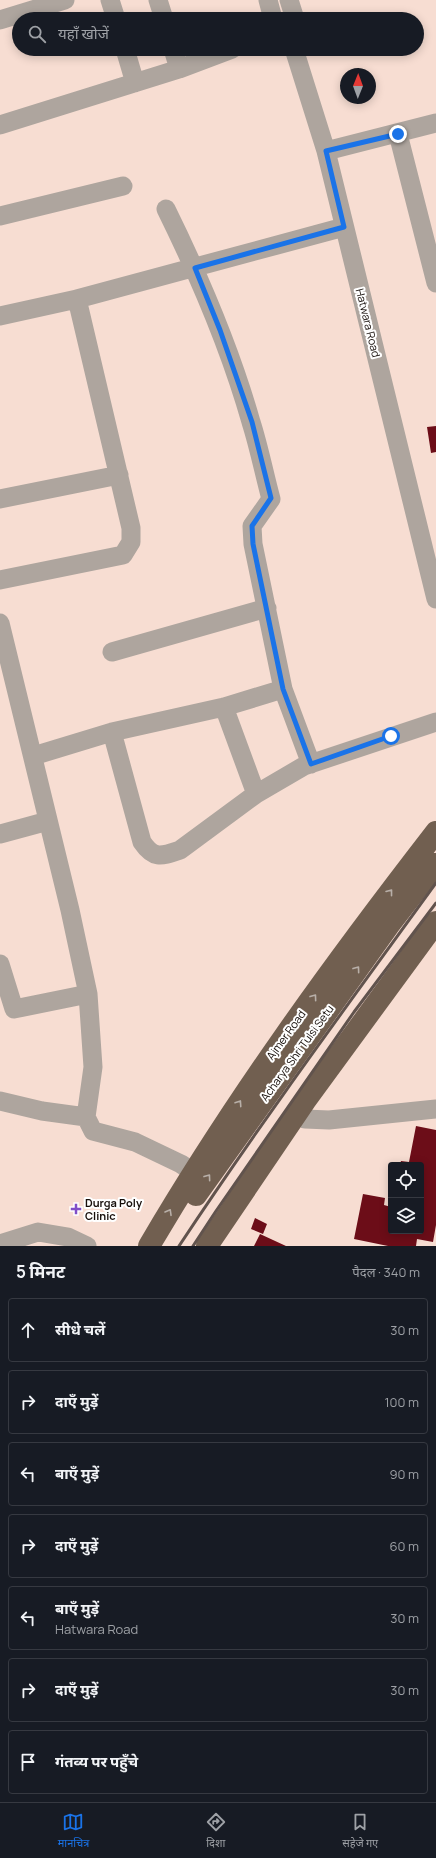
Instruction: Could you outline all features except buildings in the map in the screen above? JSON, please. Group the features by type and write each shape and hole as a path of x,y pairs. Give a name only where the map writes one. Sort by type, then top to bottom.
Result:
{"highway":[{"name":"Ajmer Road","path":"149,1246 193,1172 264,1066 375,912 436,832"},
{"name":"Acharya Shri Tulsi Setu","path":"166,1246 204,1182 389,925 436,864"},
{"path":"207,1246 305,1101 436,922"},
{"path":"219,1246 333,1078 436,939"}],"street":[{"path":"26,12 65,0"},
{"path":"110,0 114,12"},
{"path":"158,0 162,12"},
{"path":"268,0 271,12"},
{"path":"289,0 293,12"},
{"path":"0,20 12,16"},
{"path":"127,56 136,83"},
{"path":"175,56 180,69"},
{"path":"0,125 180,69 214,56"},
{"name":"Hatwara Road","path":"295,56 326,151 436,599"},
{"path":"326,151 398,134 436,123"},
{"path":"398,134 436,283"},
{"path":"0,216 124,186"},
{"path":"166,209 195,268 220,330 252,422 271,498 252,526 253,544 283,689 311,764"},
{"path":"0,316 77,299 344,227"},
{"path":"0,580 123,555 131,542 131,528 77,299"},
{"path":"0,499 119,475"},
{"path":"112,652 267,608"},
{"path":"0,623 33,756 88,994 93,1067 86,1117 93,1131 135,1142 181,1164 193,1172"},
{"path":"33,756 112,732 224,707 283,689"},
{"path":"224,707 256,794"},
{"path":"112,732 142,842 150,853 168,854 180,850 256,794 311,764 436,722"},
{"path":"0,834 48,821"},
{"path":"0,964 14,1009 88,994"},
{"path":"0,1101 42,1112 86,1117"},
{"path":"305,1119 329,1120 436,1109"},
{"path":"0,1244 38,1232 68,1236 87,1246"}],"railway":[{"path":"179,1246 273,1108 436,883"},
{"path":"193,1246 354,1012 436,903"}],"place":[{"name":"Durga Poly Clinic","path":"76,1209"}],"route":[{"path":"391,736 311,764 283,689 253,544 252,526 271,498 252,422 220,330 195,268 344,227 326,151 398,134"}]}
